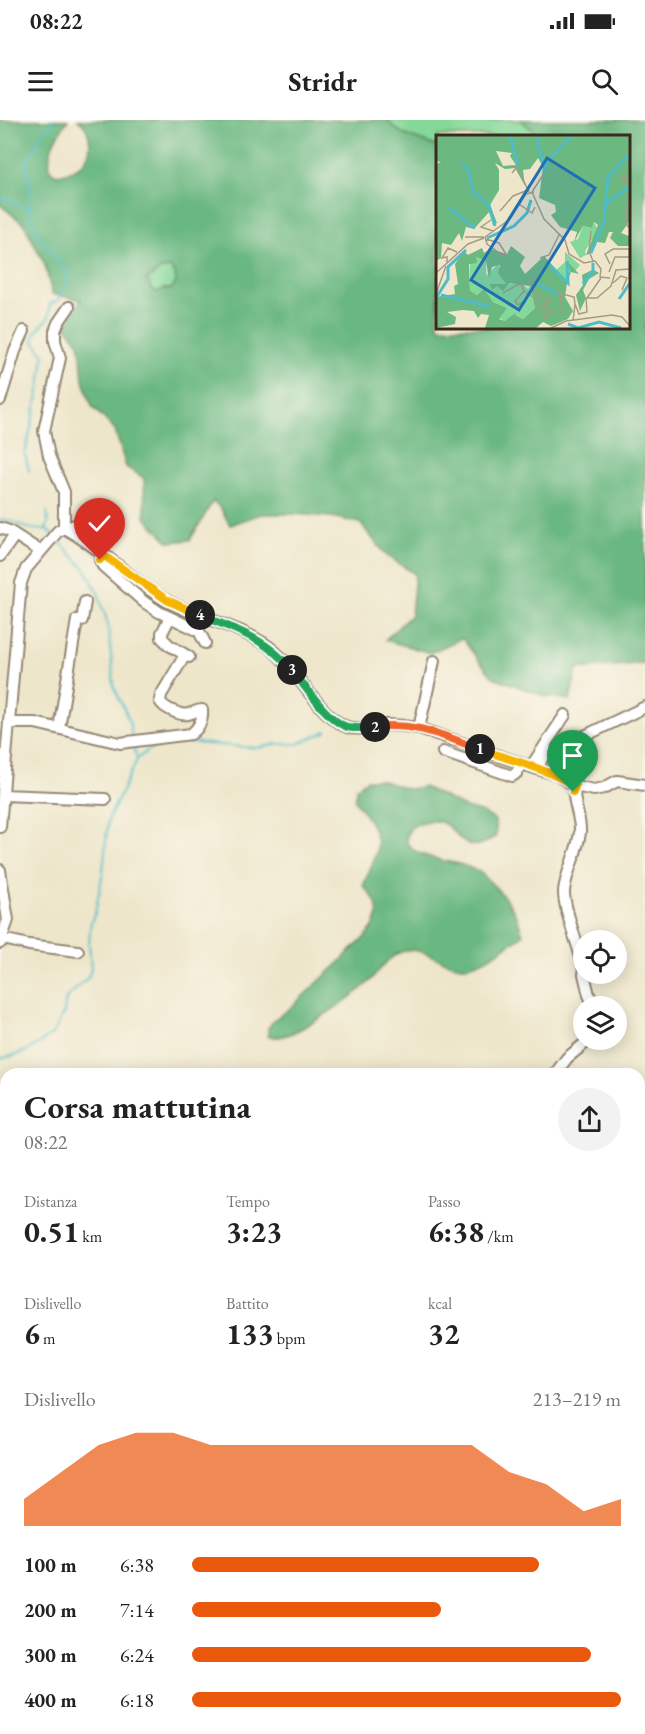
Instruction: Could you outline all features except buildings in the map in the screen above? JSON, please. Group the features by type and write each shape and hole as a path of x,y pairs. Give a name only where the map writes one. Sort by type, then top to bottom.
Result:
{"street":[{"path":"61,530 64,492 49,456 44,430 60,358 55,341 56,331 58,323 69,307"},
{"path":"0,400 15,351 24,331"},
{"path":"0,827 21,583 26,569 43,547 61,530 86,522"},
{"path":"0,528 43,547"},
{"path":"61,530 79,536 167,600 268,646 282,658 326,712 337,722 348,727 403,725 419,728 556,774 575,786 597,790 617,781 645,784"},
{"path":"0,556 15,535"},
{"path":"103,555 100,560 103,566 144,602 199,631 205,643"},
{"path":"59,728 77,620 82,620 85,602"},
{"path":"10,723 35,723 128,742 191,734 197,729 202,710 198,709 186,715 179,714 160,701 161,695 188,656 162,638 170,617"},
{"path":"419,728 434,661"},
{"path":"443,752 512,776 551,752 645,707"},
{"path":"529,766 565,715"},
{"path":"574,930 564,892 580,831 579,815 573,792 575,786"},
{"path":"3,795 105,799"},
{"path":"0,870 8,920 2,941 78,951"},
{"path":"560,1068 577,1050"}],"green space":[{"path":"0,120 68,120 56,138 51,151 51,172 57,175 78,167 89,152 90,140 86,128 78,120 387,120 404,134 436,146 436,328 630,328 630,135 538,135 521,120 645,120 645,663 577,669 570,700 544,696 493,677 462,638 430,653 385,640 411,615 415,574 386,555 360,523 332,517 261,514 230,525 221,509 213,501 190,540 169,542 145,517 144,478 126,467 115,430 92,406 83,380 80,345 66,326 81,300 52,294 45,265 24,224 0,205","holes":["170,268 175,273 176,283 171,289 158,292 152,290 147,280 161,269"]},
{"path":"387,120 521,120 538,135 436,135 436,146 404,134"},
{"path":"170,268 175,273 176,283 171,289 152,291 147,280 161,269"},
{"path":"367,780 380,780 407,789 424,787 495,820 496,836 481,844 471,845 459,838 447,825 433,821 422,822 412,827 407,835 407,842 418,853 462,865 482,874 510,905 523,935 494,955 469,966 454,965 414,950 397,954 368,983 324,1015 286,1035 268,1036 268,1028 275,1019 288,1010 341,961 373,927 377,919 378,910 375,901 363,886 377,851 376,835 355,800 356,788"}],"waterway":[{"path":"29,471 25,454 40,387 44,355 34,341 35,333 49,317 50,303 57,302 67,284 66,273 54,253 42,240 34,225 30,210 31,191 26,164 43,131 51,125 52,120"},
{"path":"0,196 30,210"},
{"path":"47,512 46,529 52,534"},
{"path":"0,519 27,528 46,529"},
{"path":"56,538 86,570 98,593 108,624 114,687 129,720 132,737"},
{"path":"137,759 162,743 184,742 257,748 277,744 298,744 327,731"},
{"path":"0,1059 30,1049 53,1034 64,1012 66,998 88,978 91,969 89,943 91,922 103,872 108,820 137,760 134,746"}],"route":[{"path":"100,560 103,555 167,600 268,646 282,658 326,712 337,722 348,727 403,725 419,728 556,774 575,786 573,792"}]}
